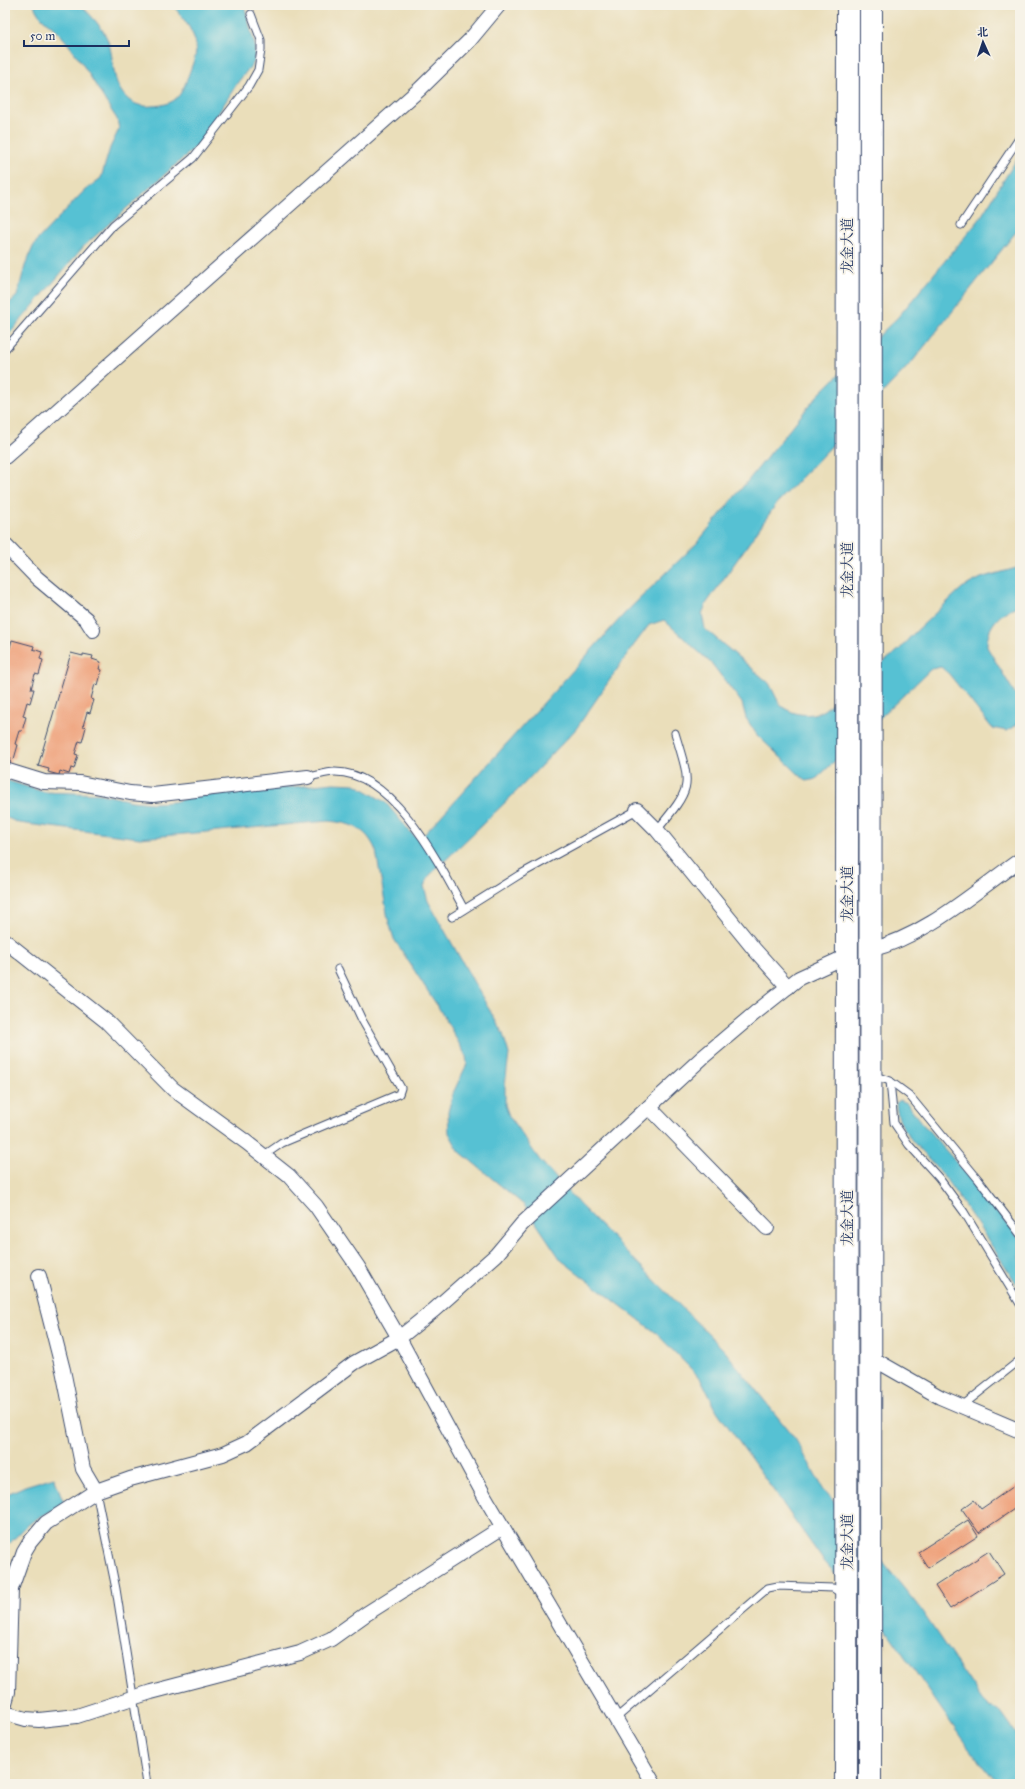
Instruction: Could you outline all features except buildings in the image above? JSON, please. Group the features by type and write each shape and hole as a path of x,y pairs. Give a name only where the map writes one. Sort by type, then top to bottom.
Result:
{"main road":[{"name":"龙金大道","path":"846,1784 848,5"},
{"name":"龙金大道","path":"870,1784 870,1357 880,1078 870,950 871,5"}],"street":[{"path":"5,457 420,89 469,41 499,5"},
{"path":"5,545 37,578 86,619 94,630"},
{"path":"5,770 44,782 80,783 130,793 153,795 308,777"},
{"path":"637,810 658,830 754,949 788,987"},
{"path":"870,950 887,946 910,936 1020,860"},
{"path":"5,941 106,1021 174,1089 289,1176 316,1206 358,1267 399,1338 503,1528 654,1784"},
{"path":"5,1703 8,1692 11,1589 24,1552 30,1542 46,1523 96,1491 130,1479 223,1454 241,1446 258,1436 354,1363 399,1338 468,1281 496,1255 522,1224 729,1035 800,978 847,956"},
{"path":"649,1107 767,1228"},
{"path":"39,1276 62,1370 83,1469 96,1491"},
{"path":"870,1357 921,1387 961,1407 1020,1431"},
{"path":"5,1713 26,1719 64,1718 77,1716 133,1698 300,1653 331,1639 366,1614 503,1528"}],"lane":[{"path":"5,348 113,225 193,158 249,86 258,70 261,50 261,40 251,14"},
{"path":"961,225 1020,137"},
{"path":"658,830 679,803 686,789 686,773 675,733"},
{"path":"308,777 334,772 356,777 367,781 400,808 419,834 464,909"},
{"path":"452,917 519,875 637,810"},
{"path":"263,1156 282,1143 399,1094 401,1088 362,1020 338,970"},
{"path":"880,1078 909,1095 978,1179 1020,1234"},
{"path":"880,1078 894,1123 909,1145 939,1178 964,1212 1020,1304"},
{"path":"961,1407 1020,1360"},
{"path":"96,1491 116,1589 147,1784"},
{"path":"615,1720 759,1593 768,1588 778,1586 833,1588 847,1598"}],"water":[{"path":"34,5 81,5 97,23 107,38 111,52 114,74 119,88 129,100 140,105 161,105 174,100 182,91 194,60 196,45 194,36 186,22 173,5 244,5 255,46 254,62 238,82 199,144 84,246 5,339 5,307 17,296 25,266 33,247 39,238 84,191 101,178 110,148 119,129 117,119 76,54 60,34 39,14"},
{"path":"1020,154 1020,227 912,362 777,503 706,604 702,614 705,629 769,683 780,705 790,711 807,715 824,710 900,649 911,636 962,588 981,578 1020,567 1020,605 1007,611 996,620 989,632 987,647 1020,702 1020,722 1007,731 992,728 949,674 941,667 931,669 816,779 806,781 757,735 746,718 742,703 712,664 664,620 649,625 576,729 517,791 429,876 424,886 428,901 503,1034 509,1054 505,1085 505,1105 509,1116 539,1159 579,1204 724,1350 796,1440 823,1488 919,1607 982,1700 989,1707 999,1710 1020,1739 1020,1784 998,1784 962,1739 885,1628 823,1560 717,1411 703,1383 697,1375 655,1332 561,1260 524,1205 459,1151 449,1133 448,1112 453,1093 467,1064 466,1056 442,1013 394,939 388,919 376,851 368,837 363,832 351,825 328,821 140,838 19,823 5,817 5,780 44,792 101,794 132,801 153,803 174,802 189,797 334,783 355,784 385,802 412,834 416,837 422,837 625,613 697,543 817,396 898,317 979,220"},
{"path":"900,1100 907,1103 920,1121 985,1195 1020,1240 1020,1289 945,1178 914,1144 907,1134 898,1114 896,1103"},
{"path":"54,1477 64,1503 25,1527 5,1548 5,1495 25,1486"}]}
